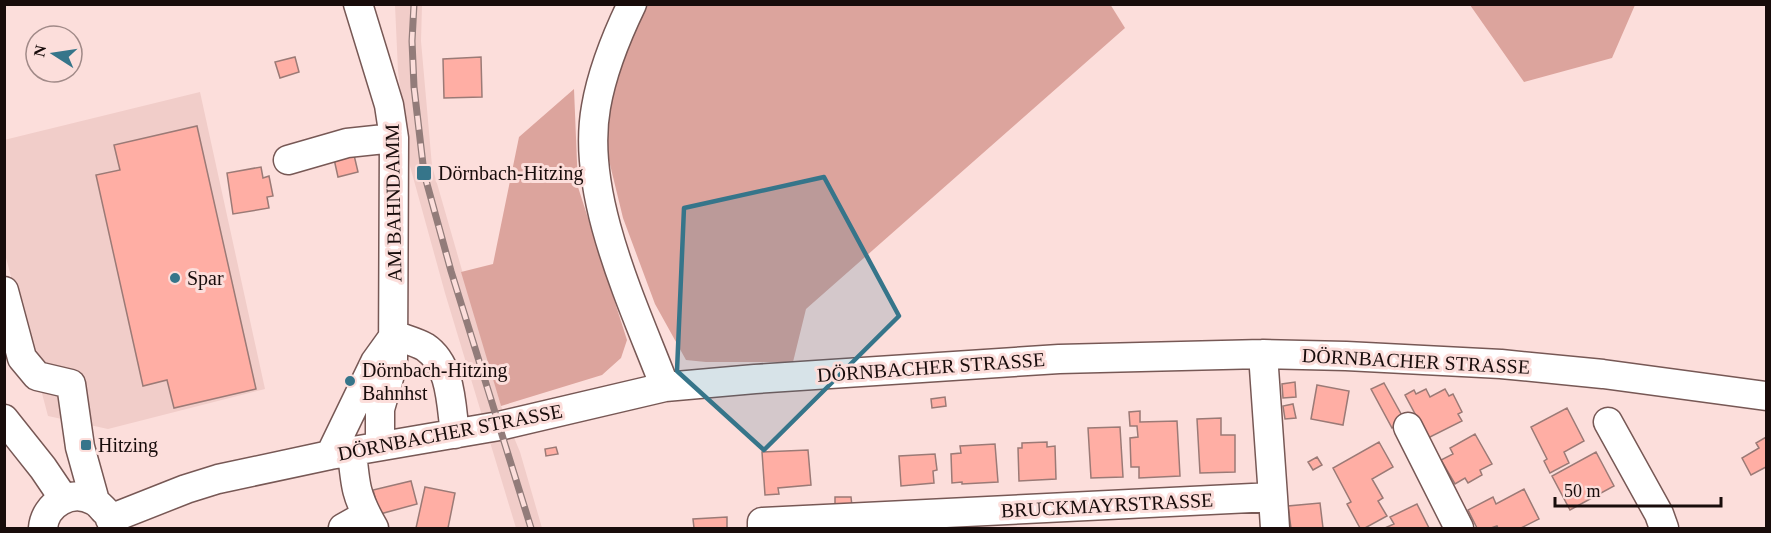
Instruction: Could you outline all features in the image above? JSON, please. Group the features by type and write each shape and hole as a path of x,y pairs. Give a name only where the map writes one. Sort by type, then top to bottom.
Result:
{"street":[{"name":"AM BAHNDAMM","path":"358,4 389,105 394,138 394,335 392,372 378,418 380,445"},
{"path":"632,4 610,54 601,82 595,109 594,161 600,205 608,233 665,387"},
{"path":"288,160 347,143 394,138"},
{"path":"4,291 22,358 37,376 71,384 80,447 105,516"},
{"path":"361,524 355,483 341,452 375,362 394,335 425,347 437,359 449,389 455,434"},
{"path":"1263,354 1275,528"},
{"name":"DÖRNBACHER STRASSE","path":"105,516 218,479 341,452 455,434 665,387 1069,358 1263,354 1501,364 1603,374 1767,396"},
{"path":"4,419 64,499"},
{"path":"1608,422 1659,514 1664,528"},
{"path":"1408,428 1459,528"},
{"path":"43,528 47,513 64,499 80,496 105,516"},
{"name":"BRUCKMAYRSTRASSE","path":"762,525 1273,497"}],"highlighted area":[{"path":"824,177 899,316 764,450 677,371 684,208"}],"shaded area":[{"path":"1110,4 1125,28 806,309 793,362 686,360 655,304 623,218 606,148 611,88 645,5"},
{"path":"395,5 422,5 421,41 432,166 501,406 520,452 542,528 516,528 445,293 410,166 398,71"},
{"path":"1470,5 1635,5 1612,58 1524,82"},
{"path":"574,89 578,187 627,340 621,358 602,375 501,406 461,272 493,264 519,137"},
{"path":"200,92 265,389 108,429 48,416 5,254 4,140"}],"building":[{"path":"295,57 299,72 280,78 275,62"},
{"path":"481,57 482,97 444,98 443,59"},
{"name":"Spar","path":"197,126 256,389 174,408 167,380 143,386 96,175 120,170 114,145"},
{"path":"354,155 358,172 338,177 334,159"},
{"path":"261,167 263,178 269,176 273,196 267,197 269,208 233,214 227,173"},
{"path":"1295,382 1296,397 1283,398 1282,384"},
{"path":"1384,383 1405,421 1392,428 1371,389"},
{"path":"1317,385 1349,391 1343,425 1311,419"},
{"path":"1426,389 1430,397 1445,389 1449,396 1453,394 1462,412 1458,414 1462,421 1428,438 1405,395 1414,390 1416,394"},
{"path":"945,397 946,406 932,408 931,399"},
{"path":"1293,404 1296,418 1285,419 1283,406"},
{"path":"1567,408 1584,441 1564,452 1569,463 1550,473 1544,461 1547,459 1531,427"},
{"path":"1140,411 1140,422 1177,421 1180,476 1139,478 1139,467 1131,467 1130,438 1138,437 1137,426 1130,426 1129,412"},
{"path":"1221,418 1221,435 1235,435 1235,472 1200,473 1197,419"},
{"path":"1120,427 1123,477 1091,478 1088,428"},
{"path":"1475,434 1492,464 1480,470 1482,475 1468,483 1465,478 1455,484 1441,460 1453,454 1450,448"},
{"path":"1766,437 1766,467 1751,475 1742,458 1759,448 1756,443"},
{"path":"1047,442 1047,447 1055,446 1056,479 1019,481 1018,448 1022,448 1022,443"},
{"path":"1379,442 1393,467 1372,479 1383,498 1378,501 1387,516 1365,528 1360,528 1347,504 1351,502 1333,468"},
{"path":"995,444 998,482 952,483 951,454 961,453 960,446"},
{"path":"556,447 558,454 546,456 545,449"},
{"path":"808,450 811,485 778,488 779,494 765,495 762,452"},
{"path":"1596,452 1614,486 1570,510 1552,476"},
{"path":"935,454 937,470 933,471 934,483 901,486 899,456"},
{"path":"1317,457 1322,465 1313,470 1308,462"},
{"path":"411,481 417,504 380,514 373,490"},
{"path":"425,487 455,493 448,528 416,528"},
{"path":"1524,489 1539,519 1521,528 1498,528 1497,526 1477,528 1468,510 1493,497 1496,504"},
{"path":"835,497 851,497 852,506 835,507"},
{"path":"1320,503 1323,528 1291,528 1288,506"},
{"path":"1417,504 1429,528 1385,528 1394,524 1390,517"},
{"path":"727,517 727,528 694,528 693,519"}],"railway":[{"path":"414,4 412,41 414,87 424,173 451,271 531,528"}],"place":[{"name":"Dörnbach-Hitzing","path":"424,173"},
{"name":"Spar","path":"175,278"},
{"name":"Dörnbach-Hitzing Bahnhst","path":"350,381"},
{"name":"Hitzing","path":"86,445"}]}
